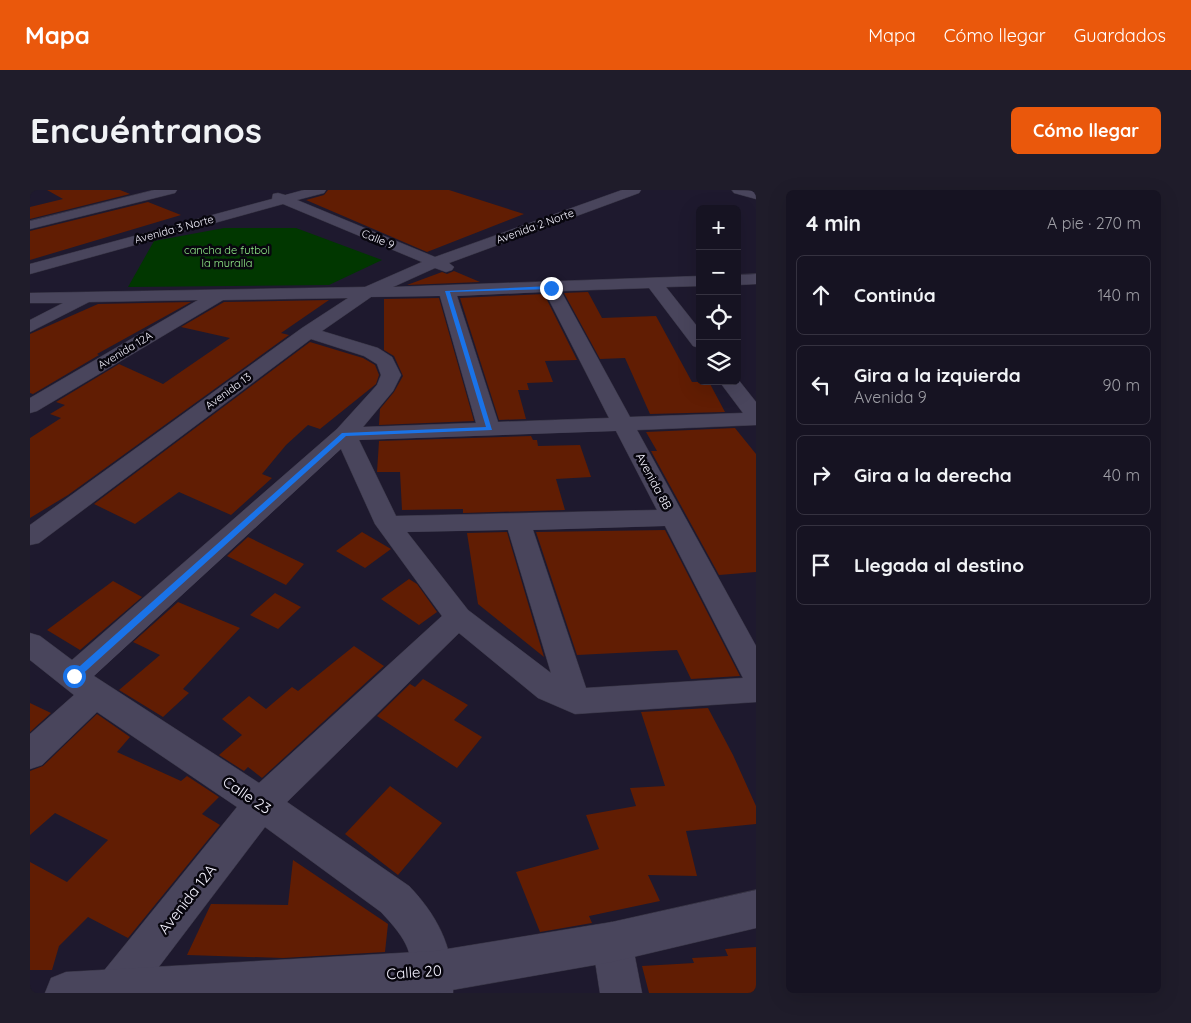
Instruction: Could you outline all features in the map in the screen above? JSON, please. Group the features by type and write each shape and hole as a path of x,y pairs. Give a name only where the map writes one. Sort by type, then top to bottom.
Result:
{"street":[{"name":"Calle 9","path":"260,190 436,262 496,289"},
{"name":"Avenida 3 Norte","path":"30,268 318,190"},
{"name":"Avenida 2 Norte","path":"436,262 634,190"},
{"path":"739,190 756,195"},
{"path":"30,225 166,195"},
{"path":"196,212 211,219"},
{"name":"Avenida 13","path":"30,537 308,332 368,292 436,262"},
{"path":"30,298 448,291 696,281"},
{"path":"654,283 698,340"},
{"name":"Avenida 8B","path":"551,288 756,674"},
{"path":"448,291 489,429"},
{"name":"Avenida 12A","path":"30,407 220,294"},
{"path":"30,327 88,296"},
{"path":"30,755 85,685 344,434 386,387 391,375 385,361 371,352 308,332"},
{"path":"733,385 756,417"},
{"path":"344,434 623,424 756,417"},
{"path":"344,434 388,524 458,617 549,689 575,701 756,690"},
{"path":"388,524 673,518"},
{"path":"518,522 575,701"},
{"name":"Avenida 12A","path":"115,991 261,804 458,617"},
{"name":"Calle 23","path":"30,644 85,685 261,804 395,900 410,914 426,940 434,982"},
{"name":"Calle 20","path":"66,993 434,982 756,908"},
{"path":"612,942 621,993"}],"green space":[{"name":"cancha de futbol la muralla","path":"224,228 296,228 382,260 329,285 128,287 154,241"}],"building":[{"path":"47,190 120,190 130,194 30,219 30,207 63,199"},
{"path":"328,190 449,190 524,214 427,252 306,200 324,195"},
{"path":"148,202 181,215 30,260 30,231"},
{"path":"454,271 480,282 407,285 442,272 447,274"},
{"path":"588,292 602,318 656,316 692,382 696,382 696,385 711,385 725,412 650,414 625,358 600,359 564,293"},
{"path":"544,294 577,360 545,361 553,382 527,383 529,390 518,390 526,419 499,420 460,298"},
{"path":"439,298 474,421 379,425 380,409 394,392 403,376 394,356 384,350 384,299"},
{"path":"329,300 281,333 289,335 68,495 30,518 30,438 61,418 50,414 65,405 56,402 119,364 163,384 230,338 181,327 224,302"},
{"path":"191,302 97,354 99,355 33,394 30,393 30,334 98,304"},
{"path":"310,342 363,358 375,365 379,375 376,384 320,429 308,425 286,445 262,474 272,478 231,515 179,492 135,524 94,504"},
{"path":"735,428 756,454 756,572 719,575 651,451 657,451 646,432"},
{"path":"531,436 533,440 537,440 538,446 580,445 591,477 556,479 565,510 463,513 463,509 402,510 400,472 377,472 379,441"},
{"path":"665,530 740,676 691,679 677,650 577,655 536,532"},
{"path":"362,532 391,549 365,568 336,551"},
{"path":"507,532 544,657 478,604 467,533"},
{"path":"248,537 304,564 286,585 227,556"},
{"path":"409,579 417,584 437,612 419,625 381,599"},
{"path":"113,581 142,597 80,650 47,630"},
{"path":"275,593 301,607 278,629 250,615"},
{"path":"178,602 240,628 183,689 189,693 163,717 119,690 160,655 133,642"},
{"path":"354,646 384,666 262,778 248,767 244,771 219,755 242,735 222,719 249,696 266,709 292,687 298,691"},
{"path":"423,679 468,705 454,720 482,737 457,768 377,716 410,684 415,687"},
{"path":"30,703 51,713 30,732"},
{"path":"708,708 733,755 756,806 756,824 686,831 697,876 648,875 660,901 589,916 592,923 540,932 516,872 599,849 586,815 636,806 630,788 665,786 641,712"},
{"path":"97,714 130,737 117,752 181,781 187,776 219,797 202,814 220,825 128,938 88,917 59,946 52,970 30,970 30,862 67,882 108,840 55,813 30,835 30,771 43,766"},
{"path":"390,786 442,823 398,875 345,834"},
{"path":"293,860 388,924 385,952 283,958 187,955 211,904 288,905"},
{"path":"756,947 756,993 649,993 642,966 694,963 692,958 728,956 725,949"}],"route":[{"path":"74,676 344,434 489,429 448,291 551,288"}]}
